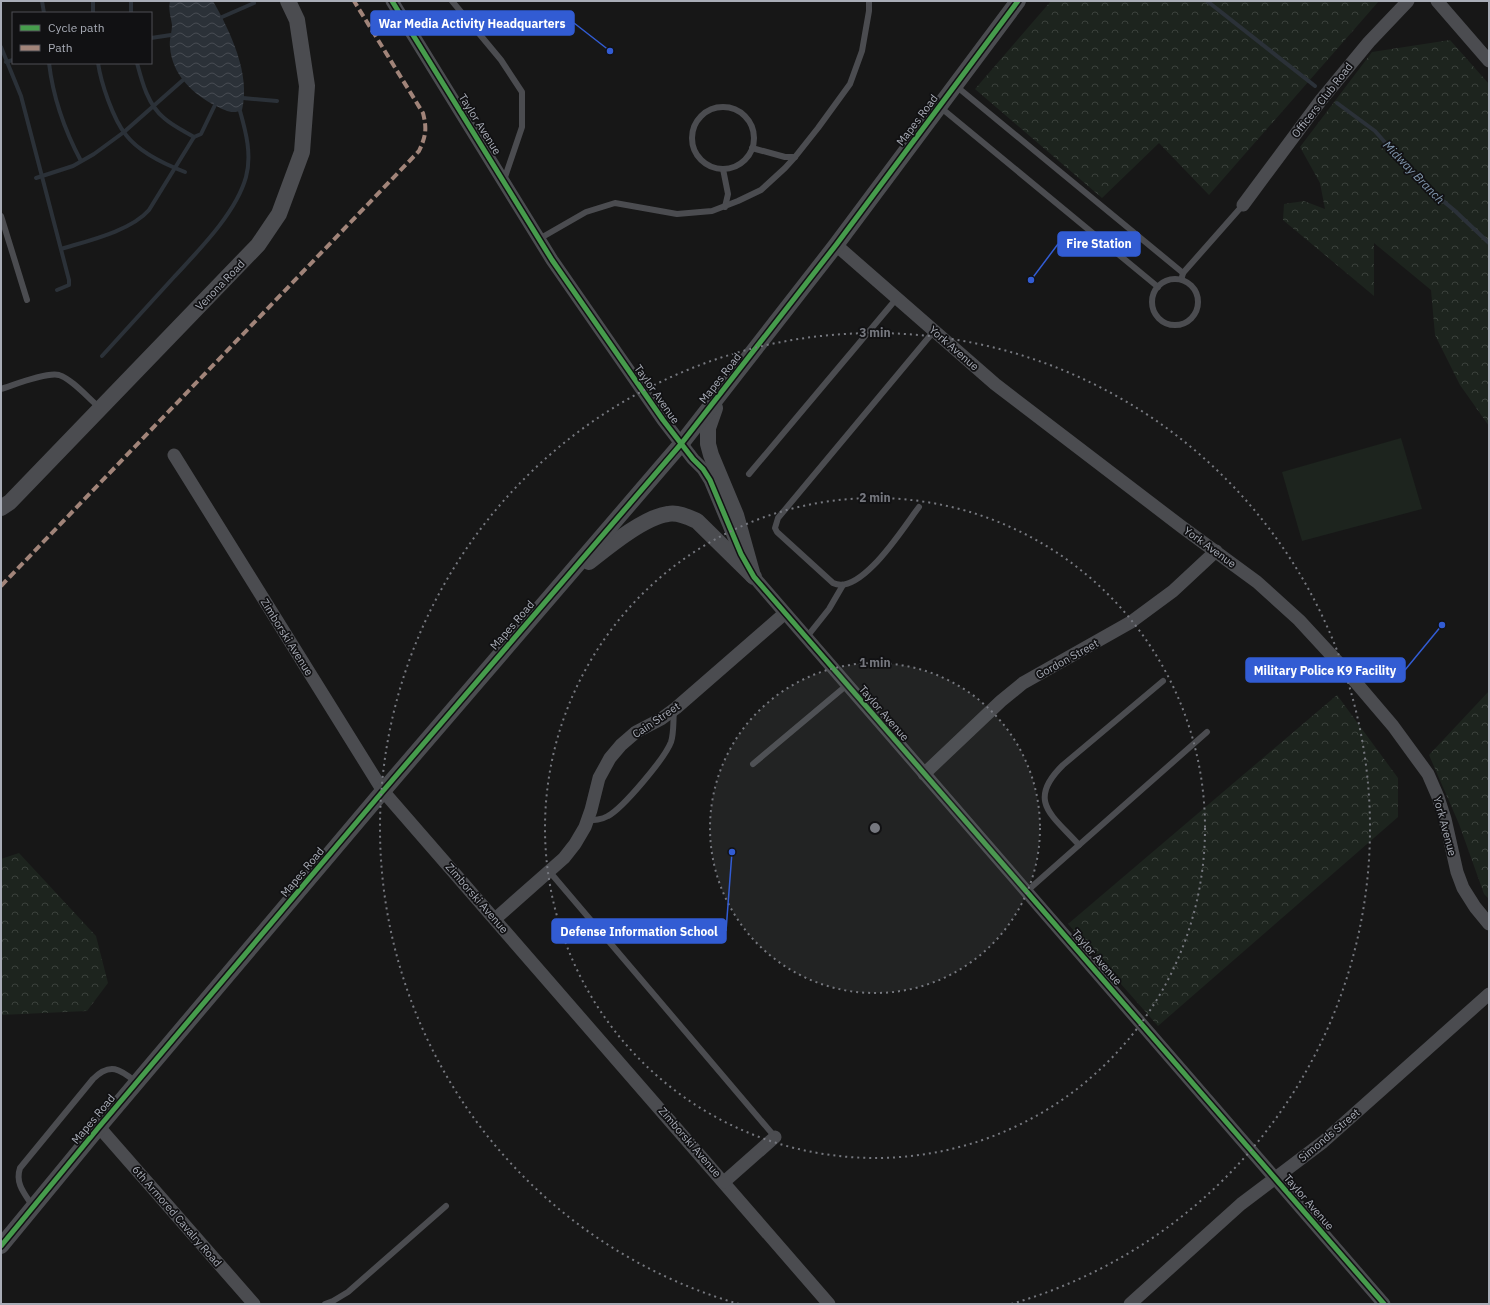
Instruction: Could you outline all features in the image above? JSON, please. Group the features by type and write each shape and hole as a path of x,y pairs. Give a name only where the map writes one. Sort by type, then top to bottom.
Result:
{"street":[{"name":"Venona Road","path":"1,508 10,502 258,245 279,214 302,152 307,86 297,20 288,1"},
{"name":"Taylor Avenue","path":"392,1 539,239 650,401 681,444 703,469 710,480 741,554 754,577 784,614 1027,891 1384,1304"},
{"name":"Mapes Road","path":"1,1246 99,1127 383,790 681,444 836,245 1018,1"},
{"name":"Officers Club Road","path":"1243,205 1321,100 1369,42 1408,1"},
{"path":"1437,1 1489,61"},
{"name":"York Avenue","path":"836,245 995,384 1258,582 1299,620 1347,672 1411,750 1428,774 1438,797 1445,819 1457,872 1464,888 1489,924"},
{"path":"719,396 708,428 708,444 711,455 736,515 754,577"},
{"name":"Zimborski Avenue","path":"174,455 383,790 829,1304"},
{"path":"561,584 635,528 659,516 668,514 686,516 697,521 754,577"},
{"name":"Gordon Street","path":"924,774 1001,700 1023,683 1131,622 1173,591 1216,551"},
{"name":"Cain Street","path":"495,919 564,858 576,844 591,810 599,778 610,758 621,745 636,732 661,719 674,709 784,614"},
{"name":"Simonds Street","path":"1130,1304 1240,1204 1323,1142 1489,994"},
{"name":"6th Armored Cavalry Road","path":"99,1127 254,1304"},
{"path":"724,1182 775,1137"}],"lane":[{"path":"452,1 501,60 522,92 522,128 504,182"},
{"path":"539,239 586,212 615,203 677,214 712,211 761,190 786,168 818,128 850,84 862,51 869,11 869,1"},
{"path":"955,86 1182,276 1194,287 1198,295 1199,304 1196,313 1190,320 1182,324 1173,325 1164,322 1157,316 1153,308 1152,299 1155,291 1161,284 1169,279 1182,276 1243,205"},
{"path":"939,106 1158,287"},
{"path":"729,108 738,111 746,117 751,125 754,135 750,154 743,162 734,167 723,169 713,168 704,163 696,155 692,145 692,134 695,124 701,116 709,110 729,108"},
{"path":"752,148 785,157 795,157"},
{"path":"723,169 728,194 725,206"},
{"path":"1,216 27,300"},
{"path":"749,474 896,298"},
{"path":"919,507 884,553 865,574 850,583 843,585 833,583 777,532 775,524 783,512 934,331"},
{"path":"1,389 40,377 58,375 70,381 100,408"},
{"path":"806,638 830,609 843,585"},
{"path":"1079,845 1049,812 1045,804 1044,794 1047,783 1052,775 1063,765 1163,681"},
{"path":"753,764 847,685"},
{"path":"587,820 600,820 609,816 626,802 659,761 671,742 674,709"},
{"path":"1027,891 1207,732"},
{"path":"549,871 775,1137"},
{"path":"33,1206 19,1182 18,1176 20,1168 88,1085 97,1075 109,1069 120,1070 137,1083"},
{"path":"325,1304 348,1292 446,1206"}],"green space":[{"path":"1051,1 1379,1 1209,195 1159,143 1102,198 975,89"},
{"path":"1450,40 1489,84 1489,426 1460,385 1435,335 1431,290 1374,243 1374,296 1283,220 1284,204 1304,201 1325,209 1320,183 1300,147 1372,52"},
{"path":"1401,438 1422,509 1302,541 1282,472"},
{"path":"1489,691 1489,899 1484,894 1459,824 1429,755"},
{"path":"1337,695 1398,778 1398,817 1158,1026 1068,924"},
{"path":"19,853 96,936 108,983 87,1011 1,1015 1,859"}],"water":[{"path":"170,1 213,1 232,39 241,68 244,82 242,110 232,112 216,106 199,96 179,75 170,47 172,25 169,10"}],"waterway":[{"path":"42,1 44,12"},
{"path":"93,1 93,12"},
{"path":"131,1 131,12"},
{"name":"Midway Branch","path":"1207,1 1315,86"},
{"path":"222,17 254,3"},
{"path":"152,38 171,35"},
{"path":"1,47 21,96 69,280 69,285 57,290"},
{"path":"6,62 12,60"},
{"path":"49,64 53,88 60,114 81,161"},
{"path":"98,64 108,100 121,128 126,135 145,153 161,162 185,172"},
{"path":"137,64 150,100 158,113 167,121 194,137 201,134 215,105"},
{"path":"36,178 73,166 94,154 124,132 183,80"},
{"path":"243,98 277,101"},
{"name":"Midway Branch","path":"1337,103 1375,131 1419,181 1454,210 1489,243"},
{"path":"102,356 205,243 234,204 241,191 248,169 246,135 240,111"},
{"path":"61,249 96,239 131,224 141,217 149,210 194,137"}],"marked path":[{"path":"1,586 419,151 425,132 423,113 354,1"}],"cycle path":[{"path":"392,1 552,260 663,420 693,459 703,469 710,480 741,554 754,577 1384,1304"},
{"path":"1,1246 99,1127 383,791 681,444 836,245 1018,1"}],"place":[{"name":"War Media Activity Headquarters","path":"610,51"},
{"name":"Fire Station","path":"1031,280"},
{"name":"Military Police K9 Facility","path":"1442,625"},
{"name":"Defense Information School","path":"732,852"}]}
